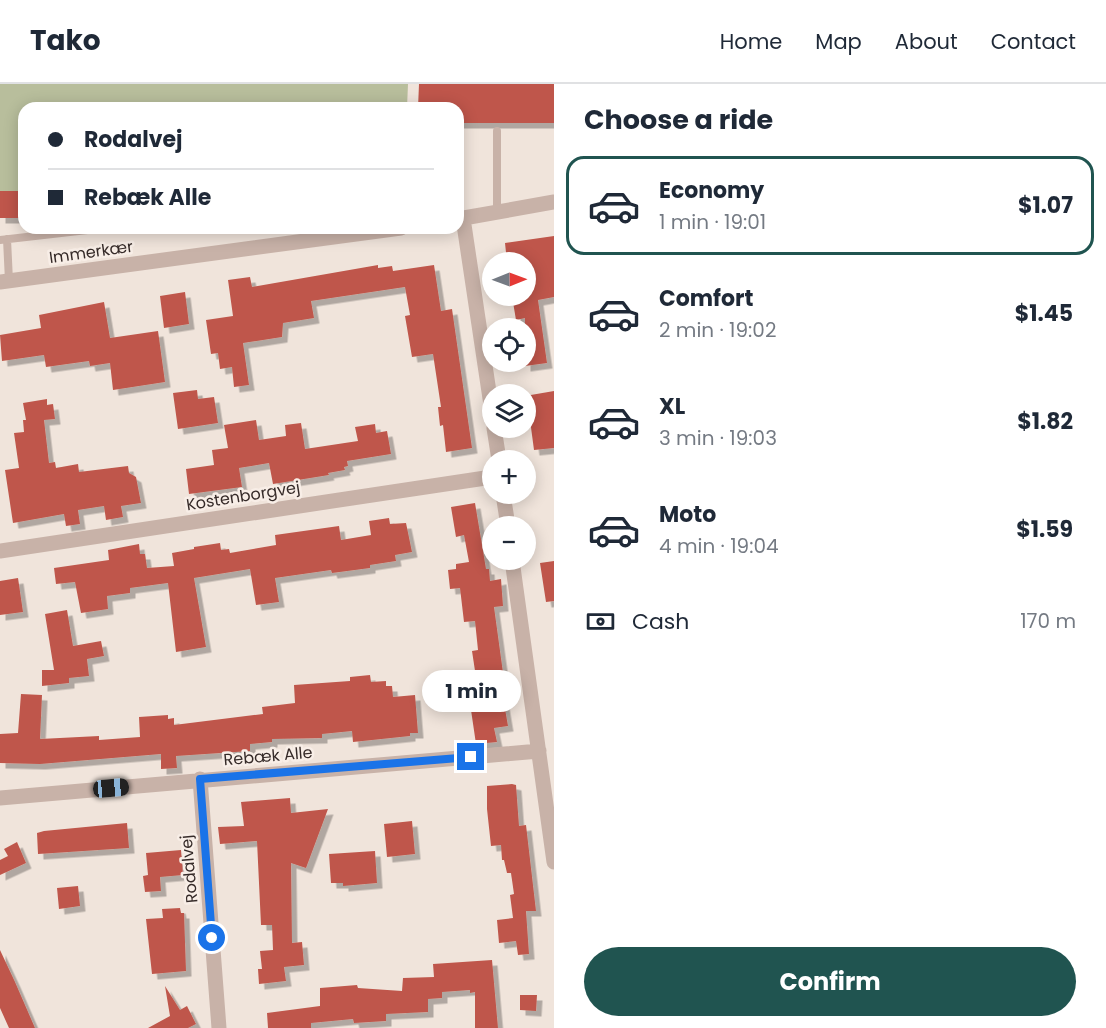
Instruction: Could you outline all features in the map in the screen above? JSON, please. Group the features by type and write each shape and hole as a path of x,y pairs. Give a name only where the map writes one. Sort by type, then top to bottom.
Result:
{"street":[{"path":"464,218 554,202"},
{"name":"Immerkær","path":"5,282 352,234"},
{"path":"462,234 487,384"},
{"name":"Kostenborgvej","path":"0,551 482,479"},
{"path":"513,570 554,862"},
{"name":"Rebæk Alle","path":"0,798 539,751"},
{"name":"Rodalvej","path":"200,779 219,1028"}],"lane":[{"path":"497,131 497,212"},
{"path":"5,282 4,240 54,234"}],"green space":[{"path":"0,84 408,84 407,102 18,102 18,191 0,191"}],"building":[{"path":"419,84 554,84 554,123 464,123 464,102 418,102"},
{"path":"0,191 18,191 18,218 0,218"},
{"path":"554,236 554,297 538,300 547,363 536,364 536,318 516,318 514,306 536,306 536,252 506,252 505,243"},
{"path":"378,265 378,268 392,266 393,271 434,265 441,311 452,309 472,448 446,452 443,425 440,426 438,407 441,407 433,354 412,357 405,316 410,315 405,287 311,301 314,318 283,323 282,337 243,343 249,385 234,387 232,367 220,369 218,353 211,354 206,320 233,316 228,280 250,277 252,287"},
{"path":"185,292 189,324 164,328 160,296"},
{"path":"104,302 110,338 158,331 165,382 113,390 110,363 90,366 89,361 46,367 44,355 2,361 0,335 41,328 39,315"},
{"path":"197,390 198,399 214,397 218,423 178,429 173,393"},
{"path":"554,391 554,448 534,450 532,438 536,438 536,394"},
{"path":"47,399 47,405 53,404 55,419 44,420 49,463 55,462 56,468 78,464 79,472 128,466 129,473 136,477 141,503 121,506 123,517 106,520 104,506 78,510 80,524 66,526 64,514 13,523 5,470 19,468 14,433 24,432 23,420 26,420 23,403"},
{"path":"256,420 259,440 286,436 285,425 301,423 305,449 358,441 355,427 375,424 376,433 387,431 391,454 347,461 348,466 344,467 345,470 328,473 329,475 273,484 269,463 239,468 242,487 189,494 186,469 214,465 212,450 228,448 224,425"},
{"path":"475,503 482,545 482,570 489,570 490,581 501,579 503,606 494,607 504,680 477,684 472,651 478,650 475,621 464,622 460,588 450,589 448,570 456,569 456,564 469,562 464,535 456,537 451,507"},
{"path":"389,518 390,524 406,523 412,552 395,555 396,561 370,565 370,568 332,573 331,570 275,578 279,602 256,605 250,569 194,578 206,647 176,652 168,583 130,588 130,593 107,596 108,609 81,613 75,582 56,584 54,568 109,560 108,550 139,544 140,554 145,554 147,568 174,566 172,553 194,549 194,547 220,543 221,550 229,549 230,553 276,545 275,535 339,526 341,540 371,535 369,521"},
{"path":"554,561 554,601 546,602 540,563"},
{"path":"18,578 23,612 0,615 0,581"},
{"path":"67,610 73,646 101,641 104,656 87,659 89,676 69,678 69,683 42,686 42,670 54,670 45,614"},
{"path":"370,675 371,682 386,681 386,686 392,686 393,697 415,695 418,733 410,733 410,736 353,742 352,731 322,734 322,738 272,739 272,742 250,744 250,751 176,756 177,768 161,769 161,754 40,764 0,763 0,734 18,733 21,694 42,695 40,739 99,736 99,740 140,737 139,717 168,715 168,719 174,718 174,725 263,714 262,707 295,703 294,685 350,681 350,677"},
{"path":"504,703 508,726 494,728 497,742 476,744 471,710"},
{"path":"516,785 519,826 526,825 536,911 526,911 529,954 518,955 516,941 499,943 497,920 513,918 510,895 514,894 511,873 507,873 504,860 502,860 501,845 491,846 487,809 487,786"},
{"path":"290,798 291,813 328,809 306,868 291,863 292,943 302,942 304,965 284,967 286,981 259,984 258,969 262,969 260,951 273,950 272,925 261,925 257,841 220,844 218,827 244,826 241,802"},
{"path":"412,821 415,854 387,857 384,824"},
{"path":"127,823 129,848 38,854 37,833"},
{"path":"17,842 26,863 0,875 0,860 8,856 4,849"},
{"path":"181,850 183,875 160,877 161,891 145,892 143,876 148,875 146,853"},
{"path":"375,851 377,883 343,886 343,883 331,883 329,854"},
{"path":"78,886 80,906 59,909 57,888"},
{"path":"180,908 181,913 184,913 186,971 152,974 146,919 163,918 162,909"},
{"path":"0,950 35,1028 9,1028 0,1008"},
{"path":"492,960 498,1028 475,1028 475,992 470,993 470,990 442,992 442,998 428,999 428,1012 386,1014 386,1021 354,1023 353,1019 311,1023 311,1028 268,1028 267,1013 320,1006 320,988 357,985 358,988 402,991 403,978 434,977 433,964"},
{"path":"165,986 180,1010 187,1006 196,1024 188,1028 148,1028 170,1016"},
{"path":"520,995 537,995 536,1011 520,1010"}],"route":[{"path":"212,938 200,779 471,757"}]}
